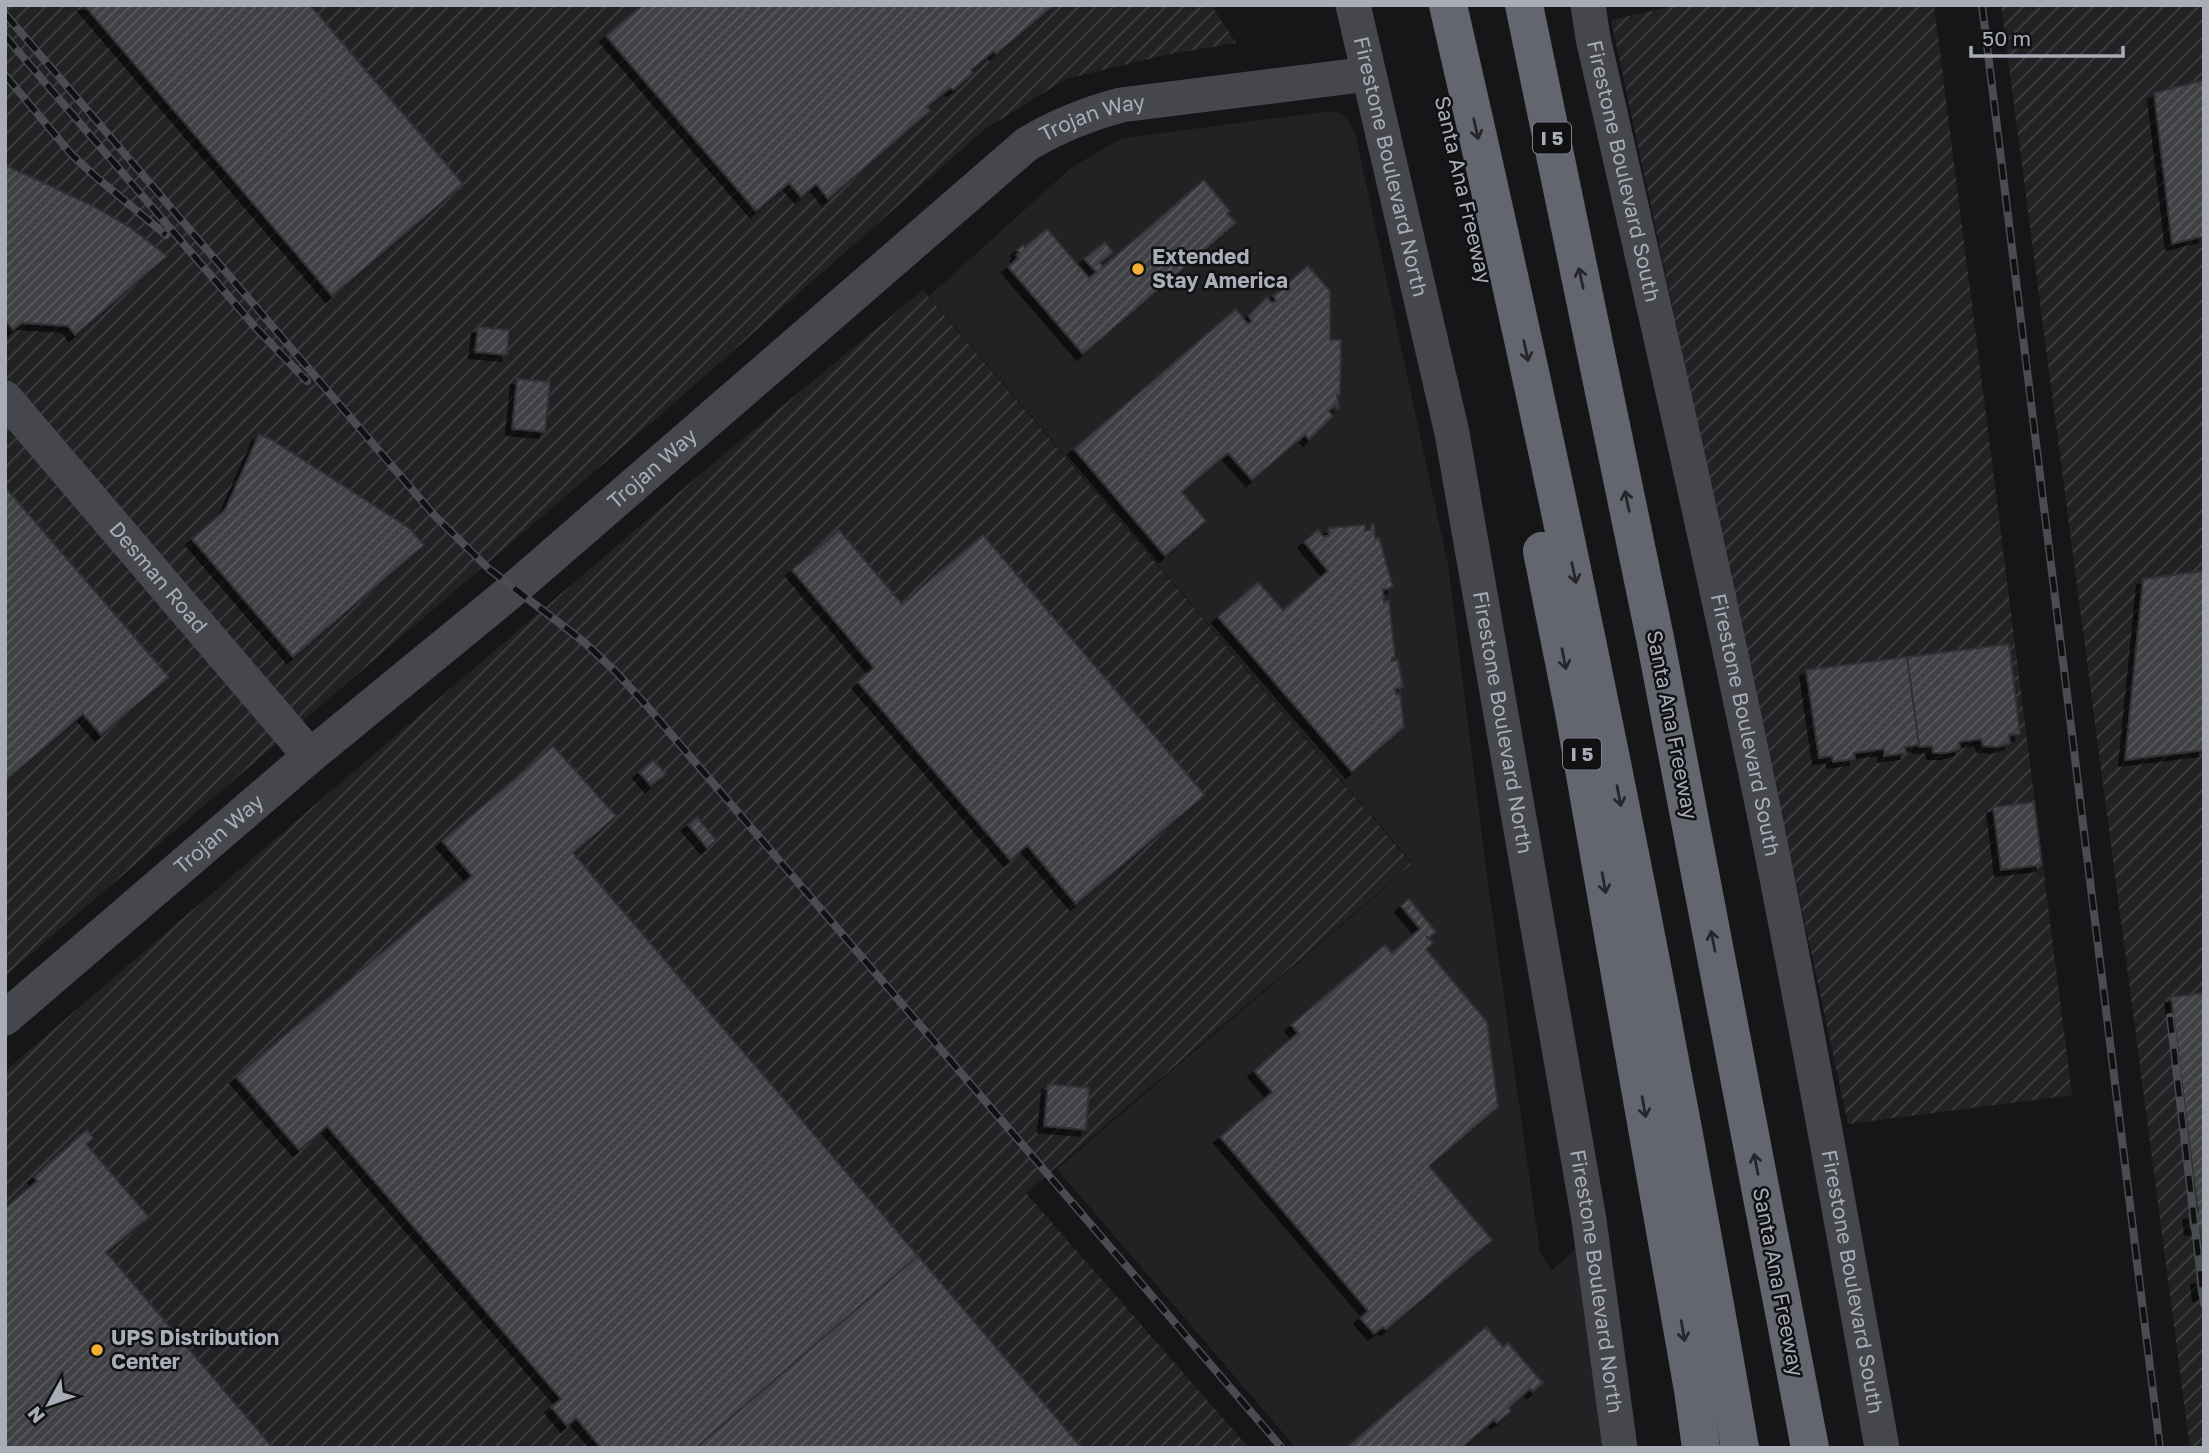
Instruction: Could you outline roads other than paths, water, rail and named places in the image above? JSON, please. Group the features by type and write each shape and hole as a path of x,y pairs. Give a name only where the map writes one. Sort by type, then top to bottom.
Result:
{"highway":[{"name":"Santa Ana Freeway","path":"1422,5 1448,64 1574,712 1701,1448"},
{"path":"1448,5 1448,64 1531,375 1598,689 1708,1260 1740,1448"},
{"name":"Santa Ana Freeway","path":"1526,10 1653,624 1810,1448"}],"street":[{"name":"Firestone Boulevard North","path":"1353,5 1452,433 1589,1220 1620,1448"},
{"name":"Firestone Boulevard South","path":"1588,5 1593,38 1696,494 1762,805 1809,1040 1882,1448"},
{"name":"Trojan Way","path":"5,1018 310,757 515,588 1027,144 1056,127 1087,114 1121,105 1368,74"},
{"name":"Desman Road","path":"5,398 310,757"}],"railway":[{"path":"1982,5 2160,1448"},
{"path":"5,14 434,515 489,569 584,642 647,706 1282,1448"},
{"path":"5,36 255,327 307,381"},
{"path":"5,75 72,155 166,235"},
{"path":"2170,1017 2204,1304"}],"place":[{"name":"Extended Stay America","path":"1138,269"},
{"name":"UPS Distribution Center","path":"97,1350"}]}
